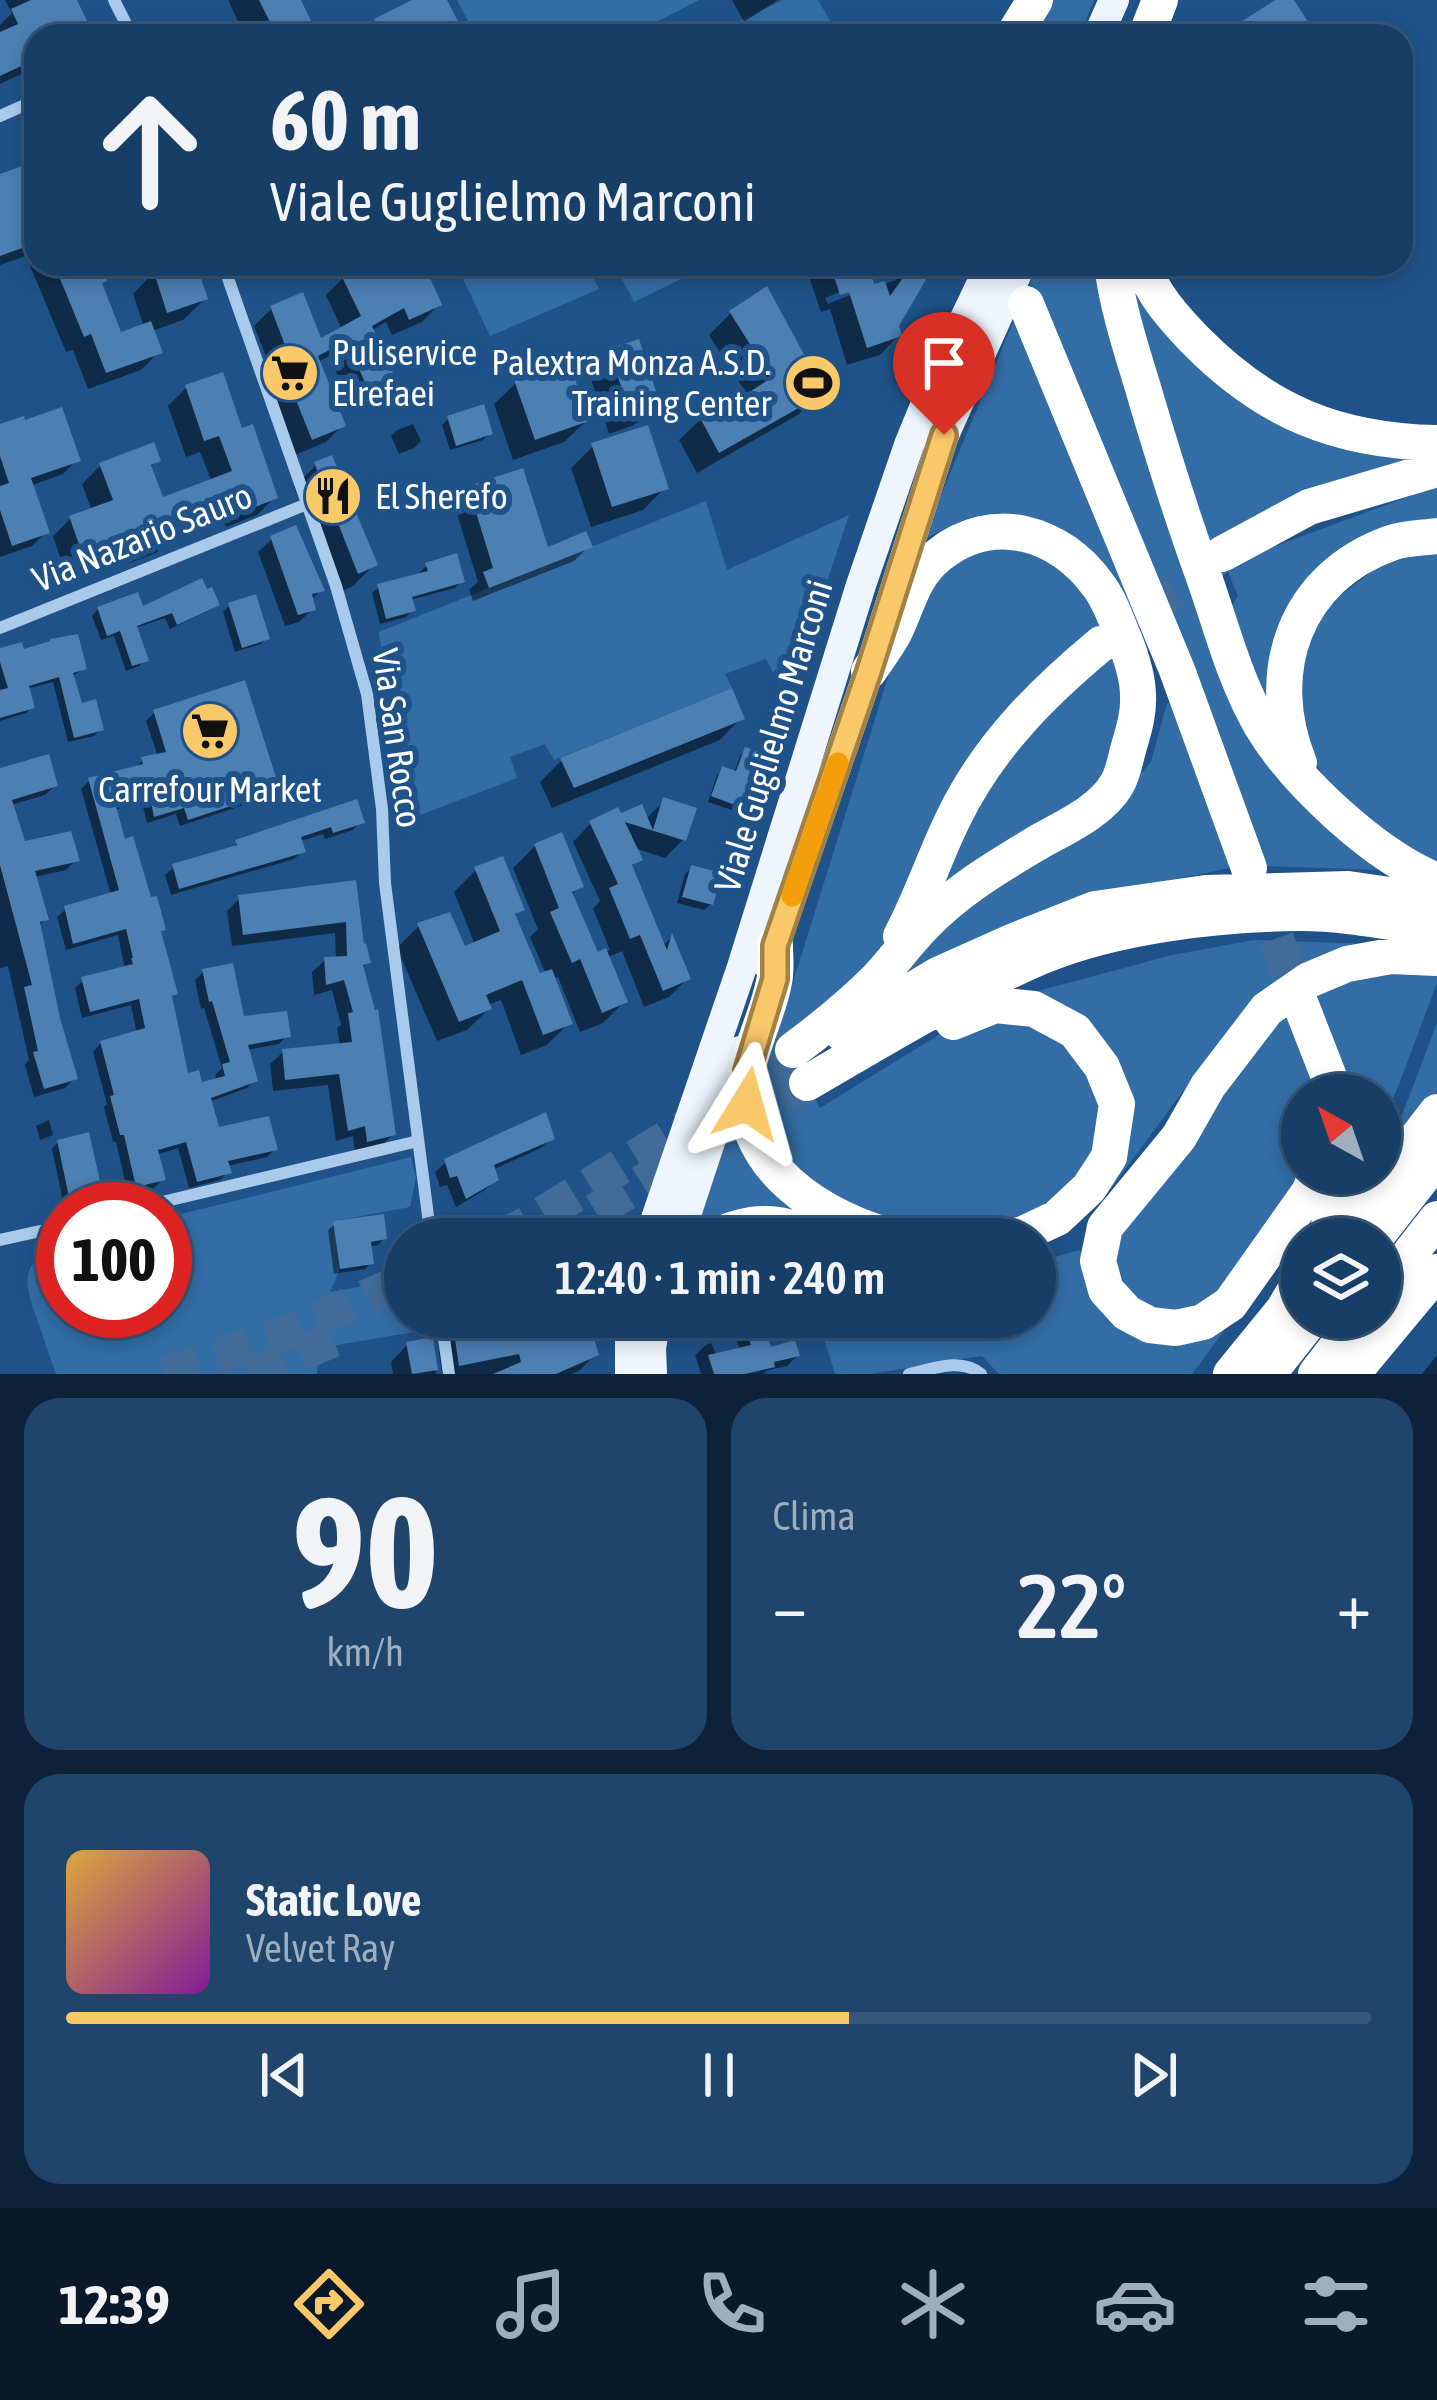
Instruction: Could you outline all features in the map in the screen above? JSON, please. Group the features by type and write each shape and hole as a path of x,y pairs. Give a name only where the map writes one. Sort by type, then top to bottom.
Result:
{"highway":[{"path":"1114,276 1166,469 1233,667 1261,724 1308,783 1363,837 1416,873 1437,881"},
{"path":"1147,276 1171,314 1250,388 1301,417 1350,434 1397,443 1437,443"},
{"path":"1026,304 1163,639 1249,868"},
{"path":"1222,554 1309,507 1437,469"},
{"path":"869,671 893,634 913,585 943,552 992,532 1015,531 1046,539 1066,551 1096,582 1128,649 1138,691 1138,716 1120,782"},
{"path":"1308,783 1286,721 1283,671 1295,628 1319,592 1353,562 1393,542 1437,536"},
{"path":"799,1064 830,1021 962,891 1095,807 1120,782 1147,740 1154,719 1162,685 1163,639"},
{"path":"879,976 928,881 956,813 990,756 1055,682 1101,644"},
{"path":"799,1064 938,975 1095,909 1206,893 1348,889 1437,902"},
{"path":"799,1064 1044,956 1132,929 1304,913 1437,929"},
{"path":"775,946 775,979 747,1071 747,1104 758,1139 783,1180 810,1203 842,1218"},
{"path":"1056,1242 1078,1232 1106,1206 1267,1009 1309,980 1347,964 1391,956 1437,958"},
{"path":"799,1064 846,1075 927,1032 994,1005 1034,1009 1075,1031 1102,1067 1117,1104 1109,1157 1089,1188 1056,1218"},
{"path":"1301,1005 1327,1074"},
{"path":"1208,1086 1179,1137 1105,1227 1099,1261 1106,1290 1127,1313 1150,1325 1176,1328 1203,1322 1230,1304 1308,1194"},
{"path":"1356,1218 1437,1112"},
{"path":"1391,1218 1437,1159"},
{"path":"1401,1265 1437,1219"},
{"path":"1352,1374 1437,1272"},
{"path":"1231,1374 1281,1319"},
{"path":"1268,1374 1283,1338"},
{"path":"1316,1374 1344,1338"}],"main road":[{"name":"Viale Guglielmo Marconi","path":"656,1218 909,445 985,276"},
{"name":"Viale Guglielmo Marconi","path":"685,1218 944,435 1016,276"},
{"path":"630,1338 630,1374"},
{"path":"652,1374 655,1338"}],"street":[{"name":"Via San Rocco","path":"227,276 350,630 367,694 382,809 385,883 428,1218"},
{"name":"Via Nazario Sauro","path":"0,628 307,504"},
{"path":"192,1195 418,1142"},
{"path":"1,1237 36,1231"},
{"path":"444,1338 449,1374"},
{"path":"909,1374 958,1364 981,1374"}],"shaded area":[{"path":"457,0 699,0 652,24 470,24"},
{"path":"783,0 818,0 832,24 734,24"},
{"path":"1051,0 1094,0 1085,24 1036,24"},
{"path":"462,276 592,276 599,289 490,336"},
{"path":"620,276 687,276 634,302"},
{"path":"1033,276 1104,276 1209,639 1377,860 1378,870 1265,866 1030,283"},
{"path":"1132,277 1205,373 1437,459 1206,552 1149,375"},
{"path":"1014,320 1153,651 1142,650 1027,517 986,515 959,522 922,541"},
{"path":"1437,486 1437,521 1332,560 1271,713 1229,610 1238,596 1225,565"},
{"path":"706,501 727,570 849,515 788,701 766,659 725,674 732,688 554,760 545,744 510,757 517,778 404,821 379,632"},
{"path":"1011,541 1075,569 1102,625 1015,703 870,972 784,1036 820,1108 966,1018 1002,1012 1054,1032 1081,1064 1098,1101 1099,1141 1084,1169 1060,1196 1025,1216 869,1218 824,1199 776,1148 758,1094 761,1064 775,1040 894,658 946,564"},
{"path":"1437,551 1437,865 1385,835 1326,781 1302,739 1294,693 1318,613 1386,560"},
{"path":"1112,650 1122,682 1121,715 1103,777 1074,805 943,890 951,854 1000,767"},
{"path":"1167,703 1181,703 1230,868 1087,897 984,935 891,980 963,909 1095,824 1151,762"},
{"path":"1254,940 1372,944 1227,1032 1112,1187 1082,1219 1125,1126 1027,994 1172,955"},
{"path":"1437,962 1437,983 1401,1079 1401,1074 1340,1074 1308,988"},
{"path":"1291,1000 1314,1074 1281,1074 1281,1194 1288,1194 1217,1298 1185,1314 1139,1307 1119,1268 1116,1242"},
{"path":"1437,1023 1437,1092 1401,1143 1401,1118"},
{"path":"739,1098 830,1218 789,1213 770,1218 698,1218"},
{"path":"411,1157 416,1178 410,1207 334,1221 340,1269 330,1292 384,1283 384,1337 319,1348 317,1374 56,1374 44,1338 192,1338 192,1211"},
{"path":"1352,1194 1366,1194 1351,1215"},
{"path":"1079,1250 1108,1309 1219,1325 1224,1331 1192,1374 999,1374 982,1356 870,1374 835,1374 824,1338 1056,1338 1056,1257"},
{"path":"36,1261 36,1313 27,1281"}],"building":[{"path":"31,0 77,0 88,24 24,24 24,65 0,76 0,32 18,24 11,9"},
{"path":"259,0 301,0 312,24 271,24"},
{"path":"412,0 447,0 459,24 376,24 374,19"},
{"path":"1275,0 1294,0 1309,24 1238,24"},
{"path":"24,165 24,247 0,256 0,174"},
{"path":"59,276 105,276 107,281 102,283 121,332 151,321 163,353 106,373 91,334 84,337"},
{"path":"155,276 200,276 208,299 167,313"},
{"path":"341,276 429,276 442,305 409,320 404,308 372,326 397,382 370,394 347,341 318,356 346,426 312,440 284,370 293,366 270,306 303,292 321,338 361,316"},
{"path":"834,276 872,276 874,284 885,281 890,296 904,276 928,276 899,326 902,336 867,348 849,292 840,295"},
{"path":"767,286 825,393 719,453 699,416 723,401 727,407 771,378 729,311"},
{"path":"639,339 660,404 630,414 609,349"},
{"path":"569,361 589,421 535,440 514,380"},
{"path":"223,372 242,428 253,424 278,498 245,511 241,503 174,527 177,536 145,548 138,530 81,550 69,516 113,500 99,463 154,442 161,461 151,465 163,497 232,471 219,436 204,441 185,385"},
{"path":"484,404 493,434 456,446 447,416"},
{"path":"62,407 81,461 31,478 50,533 12,546 0,510 0,486 9,483 0,456 0,424"},
{"path":"648,425 669,489 612,507 591,443"},
{"path":"332,455 378,565 358,574 314,462"},
{"path":"523,468 548,547 586,531 593,547 489,588 483,572 493,568 468,486"},
{"path":"296,525 325,591 312,594 316,610 298,615 270,536"},
{"path":"457,553 465,582 412,597 416,611 386,619 377,584 428,571 425,563"},
{"path":"202,578 220,605 177,625 172,613 137,626 149,661 132,666 120,631 107,636 97,607 138,592 143,606"},
{"path":"256,594 270,639 242,648 228,603"},
{"path":"78,634 87,669 73,673 82,703 96,699 104,730 74,738 59,677 29,686 35,708 0,718 0,690 8,688 0,648 22,642 24,649"},
{"path":"245,680 280,790 188,820 184,808 154,817 150,797 116,806 125,839 133,836 151,897 157,896 178,994 172,996 188,1073 199,1070 202,1082 225,1076 222,1064 230,1062 202,969 233,963 244,1016 287,1011 291,1037 248,1045 258,1081 211,1098 219,1127 269,1116 278,1150 228,1161 232,1173 197,1182 186,1142 158,1150 166,1180 135,1182 100,1041 145,1028 139,999 90,1012 81,977 133,964 126,929 73,944 64,906 119,890 88,778 143,764 141,757 166,752 153,710"},
{"path":"732,688 745,719 574,788 560,758"},
{"path":"745,747 762,753 743,808 711,796 722,766 736,771"},
{"path":"49,754 58,786 12,800 25,841 71,831 80,861 35,871 49,920 40,922 78,1079 44,1089 33,1052 38,1051 24,987 32,985 0,865 0,768"},
{"path":"663,797 697,808 686,841 625,822 643,860 632,865 667,950 672,933 691,979 663,991 640,935 630,939 609,888 618,884 589,821 618,807 621,813 642,804 653,830"},
{"path":"357,799 365,823 301,837 306,852 179,889 172,864 237,845 235,840"},
{"path":"562,832 584,887 572,892 598,952 606,948 628,1002 602,1013 580,959 572,963 550,912 559,908 534,844"},
{"path":"503,856 525,910 515,914 540,973 552,969 573,1024 543,1035 522,980 486,995 492,1009 459,1022 417,923 450,912 465,946 500,931 474,867"},
{"path":"691,865 722,873 713,905 682,897"},
{"path":"356,880 371,963 363,965 378,1009 396,1135 367,1142 365,1126 348,1131 339,1074 285,1080 282,1049 352,1042 348,1013 353,1012 344,980 326,985 324,957 347,956 346,922 243,935 238,895"},
{"path":"546,1112 555,1139 494,1165 499,1180 466,1199 457,1176 450,1178 444,1159"},
{"path":"89,1132 100,1182 66,1182 57,1140"},
{"path":"384,1214 384,1240 371,1242 374,1264 340,1269 333,1221"},
{"path":"433,1338 438,1370 412,1374 406,1342"},
{"path":"455,1338 594,1338 599,1355 556,1374 493,1374 521,1362 519,1354 459,1366"},
{"path":"749,1338 768,1338 771,1347 795,1340 800,1356 745,1374 714,1374 708,1355 751,1345"}],"tunnel":[{"path":"1101,644 1222,554"},
{"path":"1257,888 1301,1005"},
{"path":"536,1218 797,1059"},
{"path":"584,1218 807,1083"},
{"path":"164,1374 297,1329 384,1290"},
{"path":"250,1374 346,1334"}],"slow traffic":[{"path":"792,896 838,763"}],"place":[{"name":"Puliservice Elrefaei","path":"290,373"},
{"name":"Palextra Monza A.S.D. Training Center","path":"813,383"},
{"name":"El Sherefo","path":"333,496"},
{"name":"Carrefour Market","path":"210,731"}],"route":[{"path":"747,1104 747,1071 775,979 775,946 944,435"}]}
